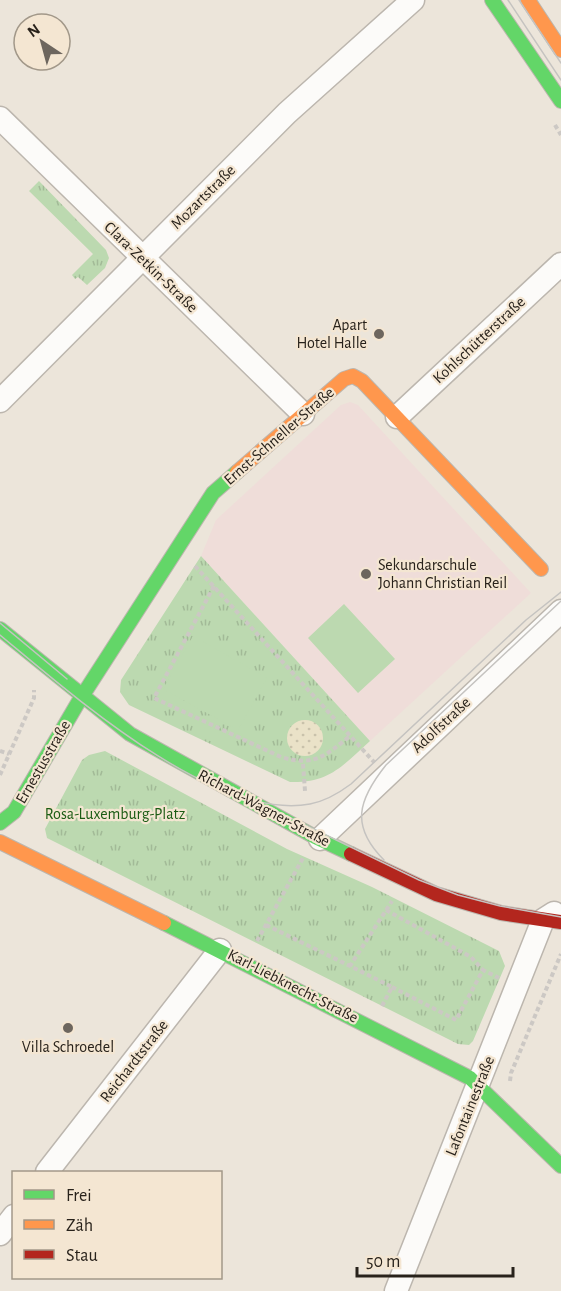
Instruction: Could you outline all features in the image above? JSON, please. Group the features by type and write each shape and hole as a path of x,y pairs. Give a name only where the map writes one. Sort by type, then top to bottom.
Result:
{"street":[{"name":"Mozartstraße","path":"0,401 287,113 413,0"},
{"path":"492,0 561,101"},
{"path":"528,0 561,50"},
{"name":"Clara-Zetkin-Straße","path":"0,118 303,414"},
{"name":"Kohlschütterstraße","path":"397,417 561,264"},
{"name":"Ernst-Schneller-Straße","path":"82,697 213,493 344,379 353,376 362,381 541,569"},
{"name":"Adolfstraße","path":"317,838 387,776 561,611"},
{"name":"Richard-Wagner-Straße","path":"0,629 130,734 317,838 436,894 479,908 555,916"},
{"name":"Ernestusstraße","path":"0,823 14,812 82,697"},
{"name":"Karl-Liebknecht-Straße","path":"0,842 25,852 470,1078 561,1166"},
{"name":"Lafontainestraße","path":"396,1291 479,1086 555,916"},
{"name":"Reichardtstraße","path":"49,1171 220,950"},
{"path":"0,1234 12,1219"}],"path":[{"path":"177,546 387,776"},
{"path":"214,586 154,698 281,757 303,764 329,753 350,736"},
{"path":"0,775 34,698"},
{"path":"0,751 9,754"},
{"path":"303,764 305,791"},
{"path":"245,963 317,838"},
{"path":"350,966 405,880"},
{"path":"386,910 471,957 483,970 502,979 506,974"},
{"path":"266,925 456,1020 483,970"},
{"path":"511,1086 511,1073 561,954"},
{"path":"379,1012 392,987"}],"shaded area":[{"name":"Sekundarschule Johann Christian Reil","path":"350,402 358,405 531,593 370,741 201,556 216,520 341,405"}],"green space":[{"path":"39,181 106,250 109,258 105,268 87,285 72,275 93,254 29,191"},
{"path":"201,556 370,741 326,776 304,782 290,782 129,705 120,692 121,680"},
{"path":"344,604 395,659 358,693 308,638"},
{"path":"193,636 267,678 238,730 163,689"},
{"name":"Rosa-Luxemburg-Platz","path":"105,751 287,849 372,887 499,951 505,966 473,1041 469,1045 458,1044 47,838 45,829 82,760 89,755"}],"sand":[{"path":"305,720 318,725 323,738 318,751 305,756 292,751 287,738 292,725"}],"tram line":[{"path":"508,0 561,80"},
{"path":"519,0 561,63"},
{"path":"0,635 104,719 189,774 231,793 272,804 310,804 332,796 351,784 526,620 561,592"},
{"path":"384,860 373,848 362,824 364,801 376,778 386,765 561,601"},
{"path":"0,623 67,679"},
{"path":"266,806 419,880 458,895 500,906 561,917"}],"traffic: fast":[{"path":"492,0 561,101"},
{"path":"0,823 14,812 79,701 213,493 237,472"},
{"path":"0,629 130,734 315,837 351,854"},
{"path":"164,923 470,1078 561,1166"}],"traffic: slow":[{"path":"528,0 561,50"},
{"path":"237,472 344,379 353,376 362,381 541,569"},
{"path":"0,842 164,923"}],"traffic: jam":[{"path":"351,854 436,894 501,913 561,922"}],"place":[{"name":"Apart Hotel Halle","path":"379,334"},
{"name":"Sekundarschule Johann Christian Reil","path":"366,574"},
{"name":"Villa Schroedel","path":"68,1028"}]}
